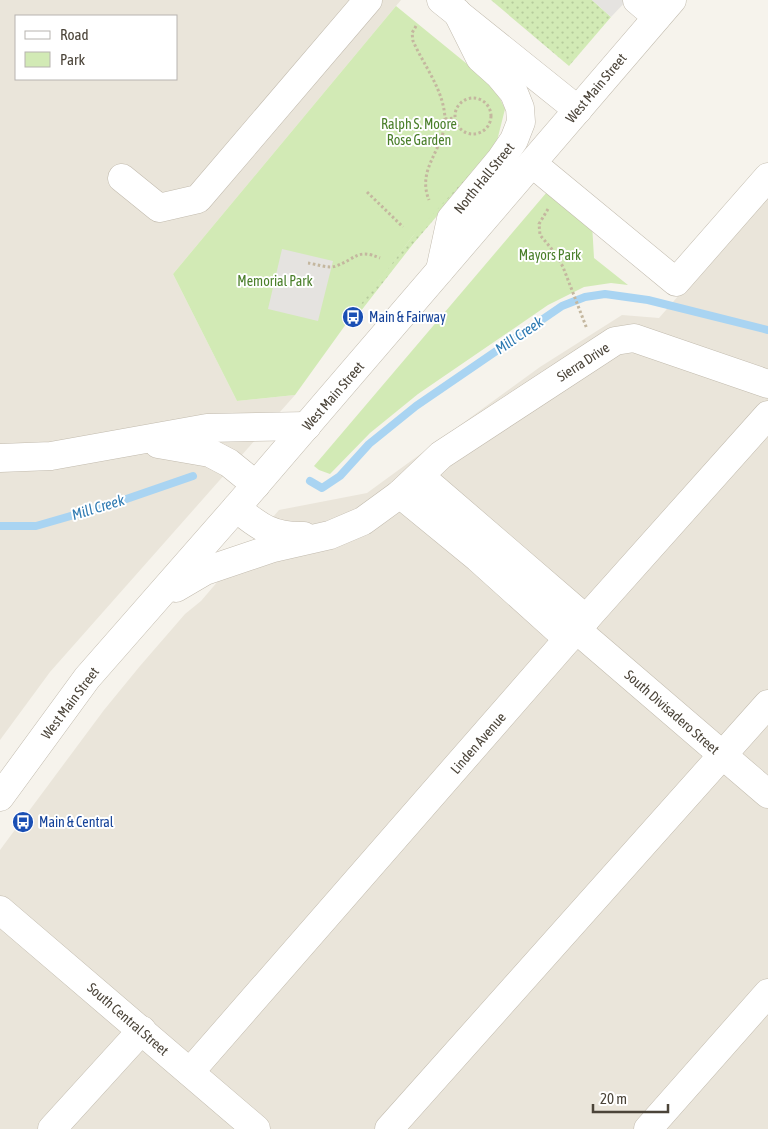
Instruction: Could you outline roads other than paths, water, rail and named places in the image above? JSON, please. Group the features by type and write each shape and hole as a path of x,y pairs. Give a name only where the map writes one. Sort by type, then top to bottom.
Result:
{"street":[{"path":"122,178 159,208 198,199 368,0"},
{"path":"637,0 665,9"},
{"name":"North Hall Street","path":"449,6 578,110"},
{"name":"North Hall Street","path":"439,274 451,219 501,159 514,140 521,122 520,108 514,93 499,75 480,58 449,6"},
{"name":"West Main Street","path":"0,797 87,678 439,274 665,9"},
{"path":"533,164 676,282 768,177"},
{"name":"Sierra Drive","path":"410,485 441,455 615,341 634,338 768,384"},
{"name":"Linden Avenue","path":"190,1072 577,629 768,415"},
{"path":"0,458 51,456 207,428 307,426"},
{"path":"131,441 210,453 229,463 256,485"},
{"path":"155,601 205,571 273,548 330,535 363,521 410,485"},
{"name":"South Divisadero Street","path":"410,485 768,794"},
{"path":"236,508 263,529 272,533 294,536 330,535"},
{"path":"389,1129 768,704"},
{"name":"South Central Street","path":"0,910 256,1129"},
{"path":"648,1129 768,993"},
{"path":"52,1129 142,1030"}],"waterway":[{"name":"Mill Creek","path":"310,481 322,488 340,476 369,444 416,406 562,306 585,297 605,294 648,300 768,330"},
{"name":"Mill Creek","path":"0,526 36,526 109,505 193,476"}],"place":[{"name":"Main & Fairway","path":"353,317"},
{"name":"Main & Central","path":"23,822"}],"park label":[{"name":"Ralph S. Moore Rose Garden","path":"419,132"},
{"name":"Mayors Park","path":"550,255"},
{"name":"Memorial Park","path":"275,281"}]}
